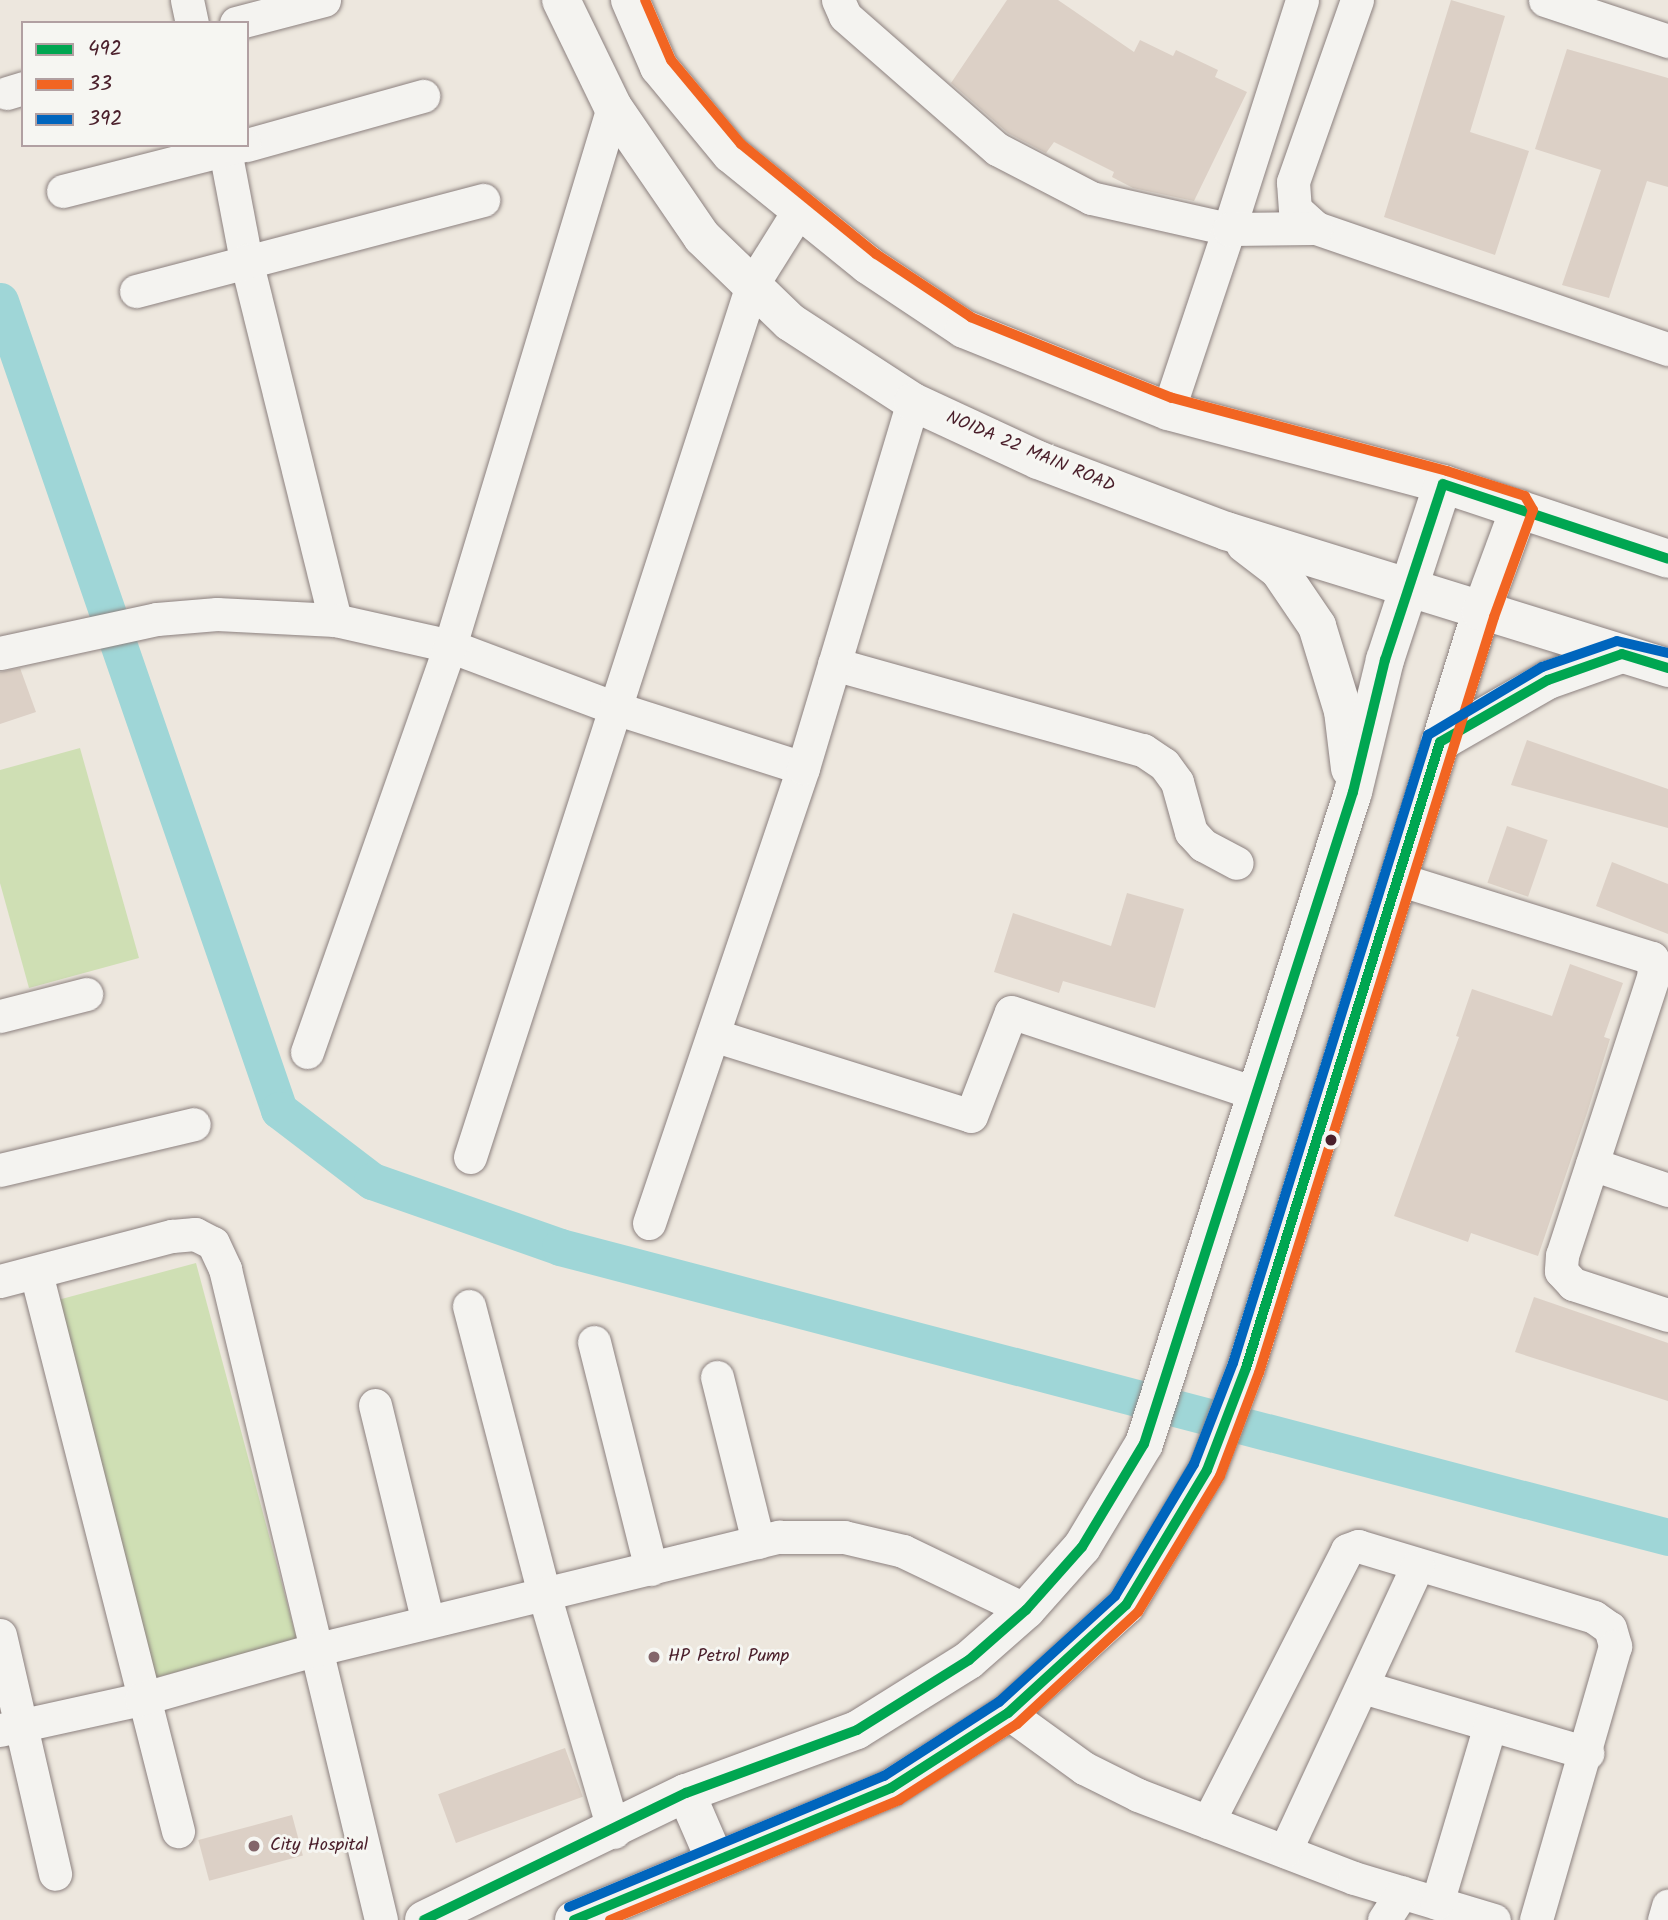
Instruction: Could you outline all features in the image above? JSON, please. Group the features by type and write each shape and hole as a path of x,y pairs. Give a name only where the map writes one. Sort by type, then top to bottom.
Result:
{"street":[{"path":"187,0 192,21"},
{"path":"244,21 324,0"},
{"name":"NOIDA 22 MAIN ROAD","path":"561,0 613,107 702,237 790,321 913,402 1038,460 1226,531 1407,590 1668,668"},
{"path":"630,0 659,67 731,153 868,265 964,329 1168,411 1443,484 1668,559"},
{"path":"838,0 845,16 997,149 1091,198 1229,229 1316,228 1668,349"},
{"path":"1168,411 1302,0"},
{"path":"1316,228 1296,209 1293,182 1357,0"},
{"path":"1545,0 1668,41"},
{"path":"248,143 423,96"},
{"path":"307,1052 450,646 613,107"},
{"path":"63,191 231,147"},
{"path":"235,147 246,260 335,620"},
{"path":"136,291 246,260 483,201"},
{"path":"470,1157 752,285 799,210"},
{"path":"649,1223 803,768 913,402"},
{"path":"424,1920 614,1832 686,1793 857,1730 969,1660 1026,1610 1082,1547 1144,1444 1353,792 1407,590 1443,484"},
{"path":"574,1920 891,1788 1008,1713 1126,1605 1207,1470 1246,1368 1481,612 1519,509"},
{"path":"1226,531 1279,570 1317,626 1343,711 1353,792"},
{"path":"0,653 157,618 217,614 335,620 450,646 615,708 803,768"},
{"path":"1440,742 1548,680 1622,654"},
{"path":"834,664 1143,750 1164,764 1177,782 1191,832 1203,845 1237,863"},
{"path":"1398,879 1639,950 1652,958 1654,974 1592,1164 1561,1271 1573,1284 1668,1315"},
{"path":"0,1016 86,994"},
{"path":"713,1035 971,1116 1012,1012 1257,1094"},
{"path":"0,1170 194,1124"},
{"path":"1592,1164 1668,1190"},
{"path":"0,1281 172,1236 195,1234 213,1243 225,1269 314,1650 381,1920"},
{"path":"36,1273 141,1699 178,1831"},
{"path":"469,1306 544,1594 614,1832"},
{"path":"594,1342 651,1569"},
{"path":"717,1377 758,1542"},
{"path":"375,1405 428,1622"},
{"path":"11,1728 141,1699 314,1650 779,1537 844,1537 903,1551 1026,1610"},
{"path":"1208,1822 1346,1550 1358,1546 1594,1617 1610,1628 1615,1646 1587,1753 1536,1920"},
{"path":"1284,1851 1418,1565"},
{"path":"0,1636 11,1728 55,1874"},
{"path":"1363,1687 1587,1753"},
{"path":"1008,1713 1083,1768 1208,1822 1402,1892 1493,1920"},
{"path":"1437,1903 1490,1725"},
{"path":"686,1793 715,1860"},
{"path":"1384,1920 1402,1892"},
{"path":"1664,1920 1668,1906"}],"green space":[{"path":"80,748 139,958 29,988 0,883 0,770"},
{"path":"196,1263 297,1640 156,1677 55,1301"}],"building":[{"path":"1007,0 1058,0 1134,52 1140,40 1173,56 1176,50 1218,70 1215,77 1247,92 1194,201 1133,188 1112,177 1114,172 1054,142 1046,153 1008,133 951,83"},
{"path":"1451,0 1505,16 1470,132 1529,151 1495,255 1384,217"},
{"path":"1567,49 1668,78 1668,187 1647,181 1609,298 1562,285 1601,170 1535,149"},
{"path":"20,668 36,712 0,724 0,672"},
{"path":"1527,740 1668,789 1668,828 1511,785"},
{"path":"1507,826 1548,840 1528,897 1487,883"},
{"path":"1612,862 1668,884 1668,934 1596,906"},
{"path":"1127,893 1184,909 1155,1008 1063,981 1059,993 994,972 1013,913 1111,946"},
{"path":"1570,964 1623,983 1604,1037 1610,1039 1587,1113 1538,1256 1471,1233 1468,1242 1394,1216 1459,1037 1456,1036 1472,989 1552,1016"},
{"path":"1534,1297 1668,1343 1668,1401 1515,1352"},
{"path":"565,1748 583,1797 456,1843 438,1794"},
{"path":"292,1815 303,1856 209,1881 198,1840"}],"waterway":[{"path":"0,301 279,1110 372,1181 560,1247 1668,1537"}],"transit line":[{"name":"33","path":"610,1920 899,1800 1017,1724 1138,1612 1220,1476 1259,1373 1494,617 1533,510 1525,496 1447,471 1172,398 971,317 876,254 741,144 671,60 645,0"},
{"name":"492","path":"424,1920 686,1793 857,1730 969,1660 1026,1610 1082,1547 1144,1444 1353,792 1385,660 1443,484 1668,559"},
{"name":"392","path":"569,1907 884,1776 999,1702 1115,1596 1194,1464 1233,1363 1428,735 1542,667 1617,641 1668,653"},
{"name":"492","path":"574,1920 891,1788 1008,1713 1126,1605 1207,1470 1246,1368 1440,742 1548,680 1622,654 1668,668"}],"place":[{"name":"HP Petrol Pump","path":"654,1657"},
{"name":"City Hospital","path":"254,1846"}]}
